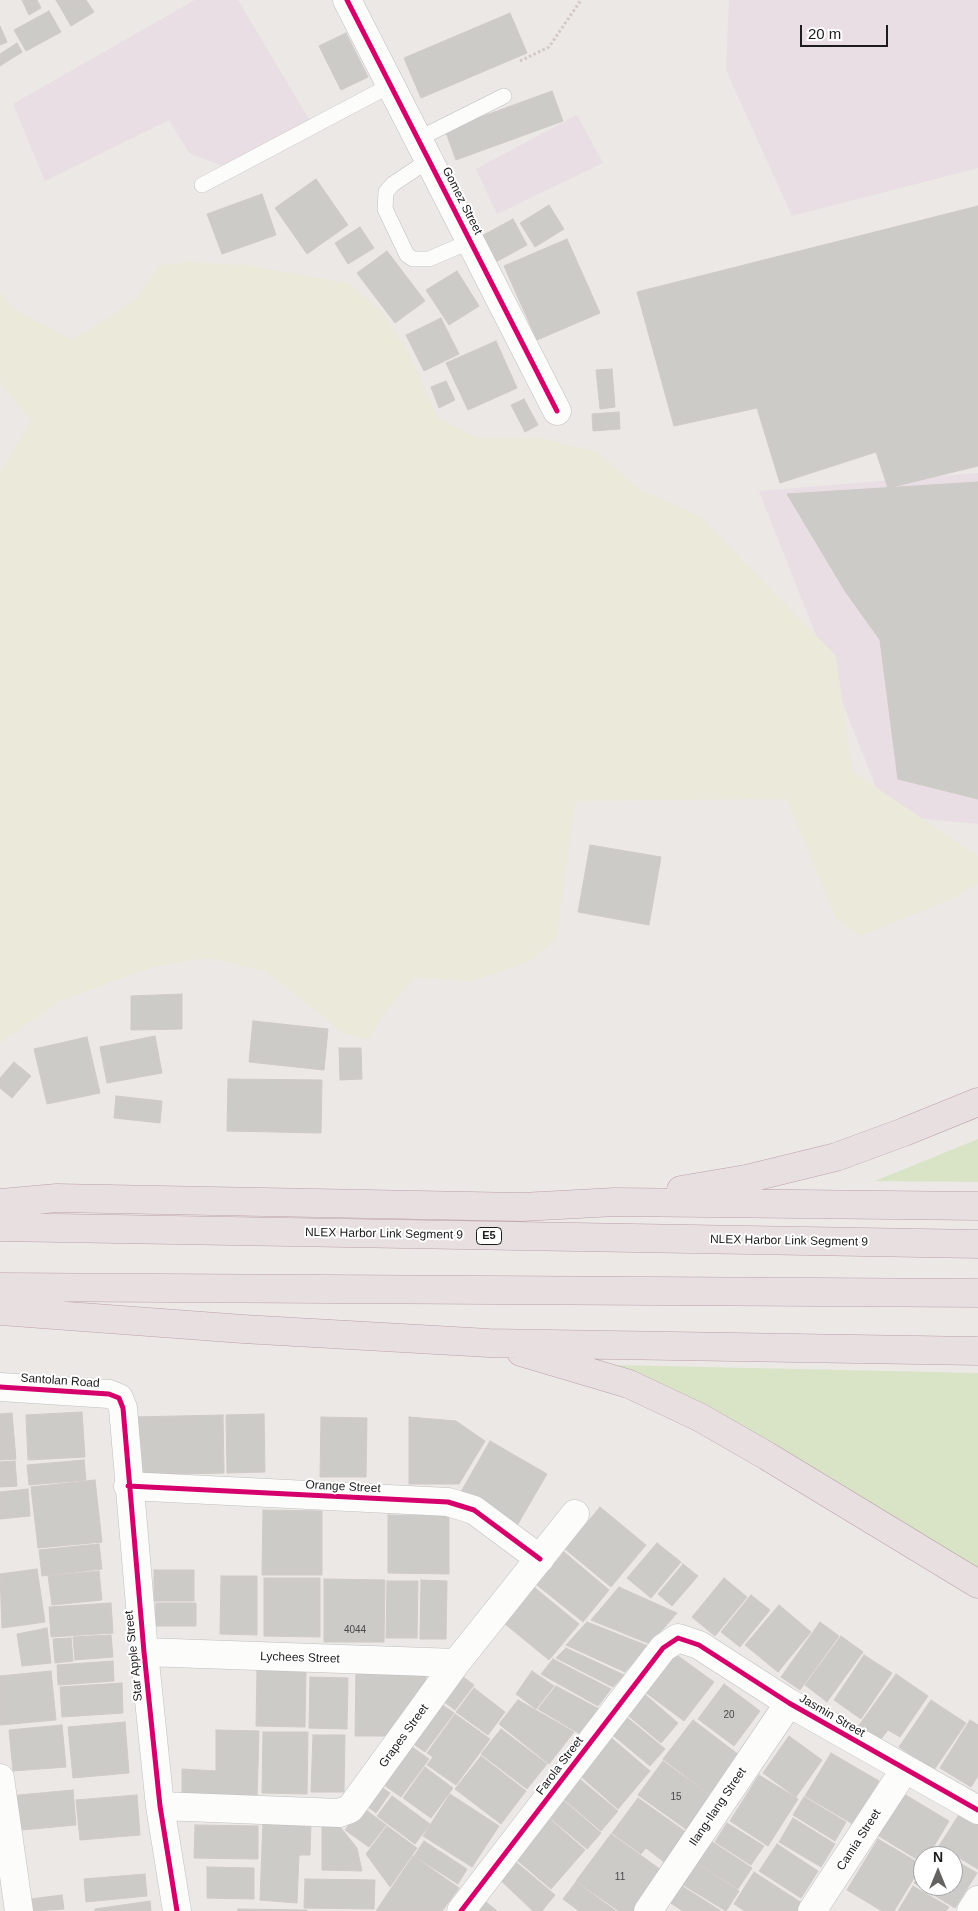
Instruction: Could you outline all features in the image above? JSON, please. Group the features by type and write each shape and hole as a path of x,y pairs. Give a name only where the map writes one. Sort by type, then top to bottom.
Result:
{"highway":[{"path":"615,1202 746,1179 836,1157 978,1102"},
{"path":"0,1203 57,1198 522,1207 615,1202 978,1206"},
{"name":"NLEX Harbor Link Segment 9","path":"0,1227 978,1244"},
{"path":"0,1287 978,1293"},
{"path":"0,1310 224,1328 489,1343 978,1351"},
{"path":"489,1343 629,1384 692,1414 767,1456 978,1584"}],"street":[{"name":"Gomez Street","path":"347,0 557,411"},
{"name":"Santolan Road","path":"0,1387 109,1394 119,1398"},
{"name":"Star Apple Street","path":"119,1398 122,1408 160,1806 178,1911"},
{"name":"Orange Street","path":"128,1486 448,1502 474,1510 540,1559"},
{"name":"Grapes Street","path":"160,1806 339,1812 350,1809 456,1663 575,1514"},
{"name":"Jasmin Street","path":"678,1638 699,1645 789,1702 978,1810"},
{"name":"Farola Street","path":"462,1911 663,1648 678,1638"},
{"name":"Lychees Street","path":"144,1652 456,1663"},
{"name":"Ilang-Ilang Street","path":"648,1911 789,1702"},
{"name":"Camia Street","path":"812,1911 905,1769"},
{"path":"1,1792 19,1911"},
{"path":"971,1911 978,1900"}],"lane":[{"path":"202,185 390,85"},
{"path":"471,240 429,259 413,259 407,255 385,209 386,192 424,149 504,96"}],"path":[{"path":"520,61 549,47 581,0"}],"shaded area":[{"path":"195,0 238,0 310,121 226,167 189,153 169,120 45,181 13,104"},
{"path":"729,0 978,0 978,168 792,216 726,70"},
{"path":"577,115 603,163 497,214 476,169"},
{"path":"188,262 246,265 349,283 382,312 409,354 437,417 479,438 542,438 597,452 641,490 700,516 836,656 852,771 978,856 978,884 955,898 860,936 836,919 787,799 575,801 556,940 530,961 471,981 415,977 383,1015 368,1039 345,1034 265,971 209,958 155,966 60,1001 0,1043 0,473 31,421 0,382 0,293 14,309 71,339 94,327 137,298 160,265"},
{"path":"978,473 978,824 887,815 759,491"}],"green space":[{"path":"978,1139 978,1182 875,1181"},
{"path":"613,1365 978,1373 978,1569 709,1410"}],"building":[{"path":"22,0 37,0 41,8 29,15"},
{"path":"56,0 86,0 94,12 71,26"},
{"path":"49,11 61,32 26,51 14,30"},
{"path":"510,13 527,53 421,98 404,58"},
{"path":"0,26 7,42 0,45"},
{"path":"346,33 368,77 341,90 319,46"},
{"path":"17,43 22,52 0,66 0,54"},
{"path":"552,91 563,121 456,160 445,130"},
{"path":"316,179 348,225 307,254 275,208"},
{"path":"262,194 276,235 222,254 207,214"},
{"path":"549,205 564,229 535,247 520,223"},
{"path":"978,206 978,466 888,488 876,452 780,483 757,408 674,426 637,292"},
{"path":"513,219 527,245 492,264 478,238"},
{"path":"360,227 374,248 348,264 335,243"},
{"path":"567,239 600,313 537,340 504,266"},
{"path":"387,251 425,301 395,323 357,273"},
{"path":"457,271 479,306 449,325 426,290"},
{"path":"441,318 459,354 424,371 406,335"},
{"path":"496,341 517,388 468,410 446,363"},
{"path":"612,369 615,407 600,409 596,370"},
{"path":"446,381 455,400 439,408 431,387"},
{"path":"524,399 538,425 525,432 511,405"},
{"path":"619,412 620,429 593,431 592,414"},
{"path":"978,482 978,799 898,779 880,640 845,591 787,494"},
{"path":"590,845 661,857 649,925 578,912"},
{"path":"182,994 182,1029 131,1030 131,996"},
{"path":"253,1021 328,1029 324,1070 249,1062"},
{"path":"155,1036 162,1073 107,1083 100,1047"},
{"path":"87,1037 100,1093 47,1104 34,1049"},
{"path":"339,1048 361,1048 362,1079 340,1080"},
{"path":"14,1062 31,1076 12,1098 0,1088 0,1078"},
{"path":"228,1079 322,1080 321,1133 227,1131"},
{"path":"116,1096 162,1101 160,1123 114,1118"},
{"path":"82,1412 85,1457 28,1460 26,1415"},
{"path":"12,1413 16,1459 0,1460 0,1414"},
{"path":"264,1414 265,1472 227,1473 226,1415"},
{"path":"223,1415 224,1473 134,1475 133,1417"},
{"path":"321,1417 367,1418 366,1477 320,1477"},
{"path":"409,1417 456,1421 485,1441 459,1484 409,1484"},
{"path":"490,1441 547,1474 515,1529 458,1497"},
{"path":"84,1460 86,1480 29,1485 27,1465"},
{"path":"15,1461 17,1486 0,1487 0,1462"},
{"path":"95,1480 102,1542 38,1548 31,1487"},
{"path":"28,1489 30,1516 0,1519 0,1492"},
{"path":"600,1507 646,1545 611,1587 565,1549"},
{"path":"263,1510 322,1511 322,1575 262,1575"},
{"path":"388,1515 449,1516 449,1574 388,1573"},
{"path":"657,1543 681,1562 651,1598 627,1578"},
{"path":"99,1544 102,1569 42,1576 39,1550"},
{"path":"564,1552 609,1590 583,1622 537,1585"},
{"path":"683,1564 698,1576 672,1606 658,1594"},
{"path":"37,1569 45,1622 2,1628 0,1574"},
{"path":"154,1570 194,1570 194,1601 154,1601"},
{"path":"99,1571 102,1600 52,1605 48,1576"},
{"path":"221,1576 257,1576 257,1635 220,1634"},
{"path":"264,1578 320,1578 320,1637 264,1636"},
{"path":"724,1578 747,1597 715,1636 692,1617"},
{"path":"324,1579 385,1580 384,1642 324,1642"},
{"path":"421,1580 447,1581 446,1639 420,1639"},
{"path":"387,1581 418,1581 417,1638 386,1638"},
{"path":"529,1583 579,1624 549,1660 499,1619"},
{"path":"619,1587 677,1613 650,1644 591,1620"},
{"path":"751,1595 770,1610 740,1647 721,1632"},
{"path":"111,1603 113,1633 51,1637 49,1607"},
{"path":"156,1603 196,1603 196,1626 155,1626"},
{"path":"779,1605 811,1632 778,1672 745,1645"},
{"path":"587,1622 648,1646 625,1672 566,1645"},
{"path":"820,1622 839,1636 800,1690 781,1677"},
{"path":"47,1628 51,1663 22,1666 17,1634"},
{"path":"111,1635 113,1657 75,1660 73,1637"},
{"path":"841,1636 863,1652 827,1702 805,1685"},
{"path":"71,1638 73,1661 55,1663 53,1639"},
{"path":"566,1648 624,1675 613,1687 556,1658"},
{"path":"674,1653 714,1682 684,1721 645,1692"},
{"path":"864,1655 892,1673 861,1719 834,1700"},
{"path":"553,1659 611,1689 598,1706 541,1674"},
{"path":"113,1661 114,1681 58,1685 57,1665"},
{"path":"257,1669 306,1670 305,1727 256,1726"},
{"path":"356,1670 426,1671 426,1693 388,1736 355,1736"},
{"path":"51,1671 56,1720 0,1725 0,1676"},
{"path":"532,1671 554,1686 536,1709 516,1694"},
{"path":"458,1673 474,1685 455,1710 439,1698"},
{"path":"896,1674 928,1696 900,1737 888,1730 878,1743 857,1728"},
{"path":"310,1677 348,1678 347,1729 309,1728"},
{"path":"122,1683 123,1713 62,1717 60,1687"},
{"path":"724,1684 760,1711 734,1746 698,1719"},
{"path":"556,1686 599,1709 580,1734 538,1709"},
{"path":"474,1688 505,1712 488,1735 456,1712"},
{"path":"642,1692 678,1723 661,1743 625,1713"},
{"path":"518,1700 574,1732 549,1764 499,1724"},
{"path":"931,1700 966,1723 934,1770 899,1747"},
{"path":"437,1701 454,1713 425,1752 408,1740"},
{"path":"455,1714 490,1739 456,1785 427,1765 433,1757 427,1753"},
{"path":"624,1715 665,1749 650,1766 609,1732"},
{"path":"693,1720 739,1755 709,1794 663,1759"},
{"path":"970,1720 978,1725 978,1776 971,1787 940,1768"},
{"path":"125,1722 129,1773 73,1778 68,1727"},
{"path":"62,1725 66,1767 13,1771 9,1730"},
{"path":"501,1729 547,1764 527,1789 481,1754"},
{"path":"216,1730 259,1731 257,1800 182,1798 182,1769 216,1771"},
{"path":"263,1732 308,1732 307,1794 262,1793"},
{"path":"313,1735 345,1735 344,1792 311,1792"},
{"path":"609,1736 650,1771 618,1809 577,1773"},
{"path":"789,1736 822,1760 796,1797 763,1773"},
{"path":"408,1744 429,1759 401,1797 380,1782"},
{"path":"831,1753 879,1781 853,1824 805,1796"},
{"path":"481,1756 526,1791 501,1824 455,1789"},
{"path":"663,1761 715,1799 690,1832 638,1795"},
{"path":"425,1767 453,1788 431,1818 403,1798"},
{"path":"759,1775 798,1799 768,1846 730,1821"},
{"path":"576,1776 618,1811 601,1831 559,1795"},
{"path":"377,1784 390,1793 376,1813 363,1803"},
{"path":"73,1790 76,1825 11,1831 8,1796"},
{"path":"899,1791 949,1821 934,1846 913,1846 913,1857 874,1833"},
{"path":"450,1794 499,1826 472,1867 423,1836"},
{"path":"137,1795 140,1835 80,1840 76,1800"},
{"path":"392,1796 430,1824 415,1844 377,1816"},
{"path":"804,1797 846,1822 835,1841 793,1815"},
{"path":"638,1798 690,1835 668,1865 646,1848 641,1854 612,1833"},
{"path":"563,1800 601,1833 587,1849 549,1817"},
{"path":"362,1807 386,1825 369,1847 345,1830"},
{"path":"960,1813 978,1823 978,1869 963,1860 963,1846 939,1846"},
{"path":"544,1814 585,1850 551,1889 510,1854"},
{"path":"793,1818 835,1844 821,1867 779,1842"},
{"path":"263,1821 311,1822 310,1855 299,1855 297,1903 260,1900"},
{"path":"727,1823 764,1846 751,1865 715,1842"},
{"path":"195,1825 258,1826 258,1859 194,1858"},
{"path":"322,1826 341,1828 357,1848 362,1871 322,1870"},
{"path":"387,1826 417,1848 390,1887 366,1854"},
{"path":"611,1834 664,1872 635,1911 619,1911 576,1881"},
{"path":"706,1838 752,1868 738,1889 692,1860"},
{"path":"878,1839 913,1860 913,1880 894,1911 882,1911 847,1890"},
{"path":"424,1841 467,1869 458,1884 414,1856"},
{"path":"777,1844 818,1871 801,1898 759,1871"},
{"path":"413,1856 459,1888 442,1911 376,1911"},
{"path":"510,1857 555,1895 542,1911 533,1911 496,1876"},
{"path":"694,1862 739,1891 726,1911 680,1883"},
{"path":"963,1865 977,1873 963,1895"},
{"path":"207,1867 254,1868 254,1899 207,1898"},
{"path":"754,1872 805,1905 801,1911 745,1911 734,1904"},
{"path":"145,1874 147,1896 86,1902 84,1879"},
{"path":"305,1879 375,1880 374,1909 304,1908"},
{"path":"576,1882 616,1911 579,1911 563,1899"},
{"path":"677,1883 721,1911 683,1911 666,1900"},
{"path":"913,1886 913,1896 930,1896 949,1907 946,1911 898,1911"},
{"path":"62,1895 64,1909 32,1911 30,1899"},
{"path":"935,1896 963,1896 955,1908"},
{"path":"480,1897 497,1911 469,1911"},
{"path":"150,1901 151,1911 95,1911 95,1909"},
{"path":"238,1909 307,1910 307,1911 238,1911"}],"cycle path":[{"path":"347,0 557,411"},
{"path":"0,1387 109,1394 119,1398 123,1408 144,1652 160,1806 177,1911"},
{"path":"128,1486 448,1502 474,1510 540,1559"},
{"path":"461,1911 663,1648 678,1638 699,1645 789,1703 978,1810"}]}
